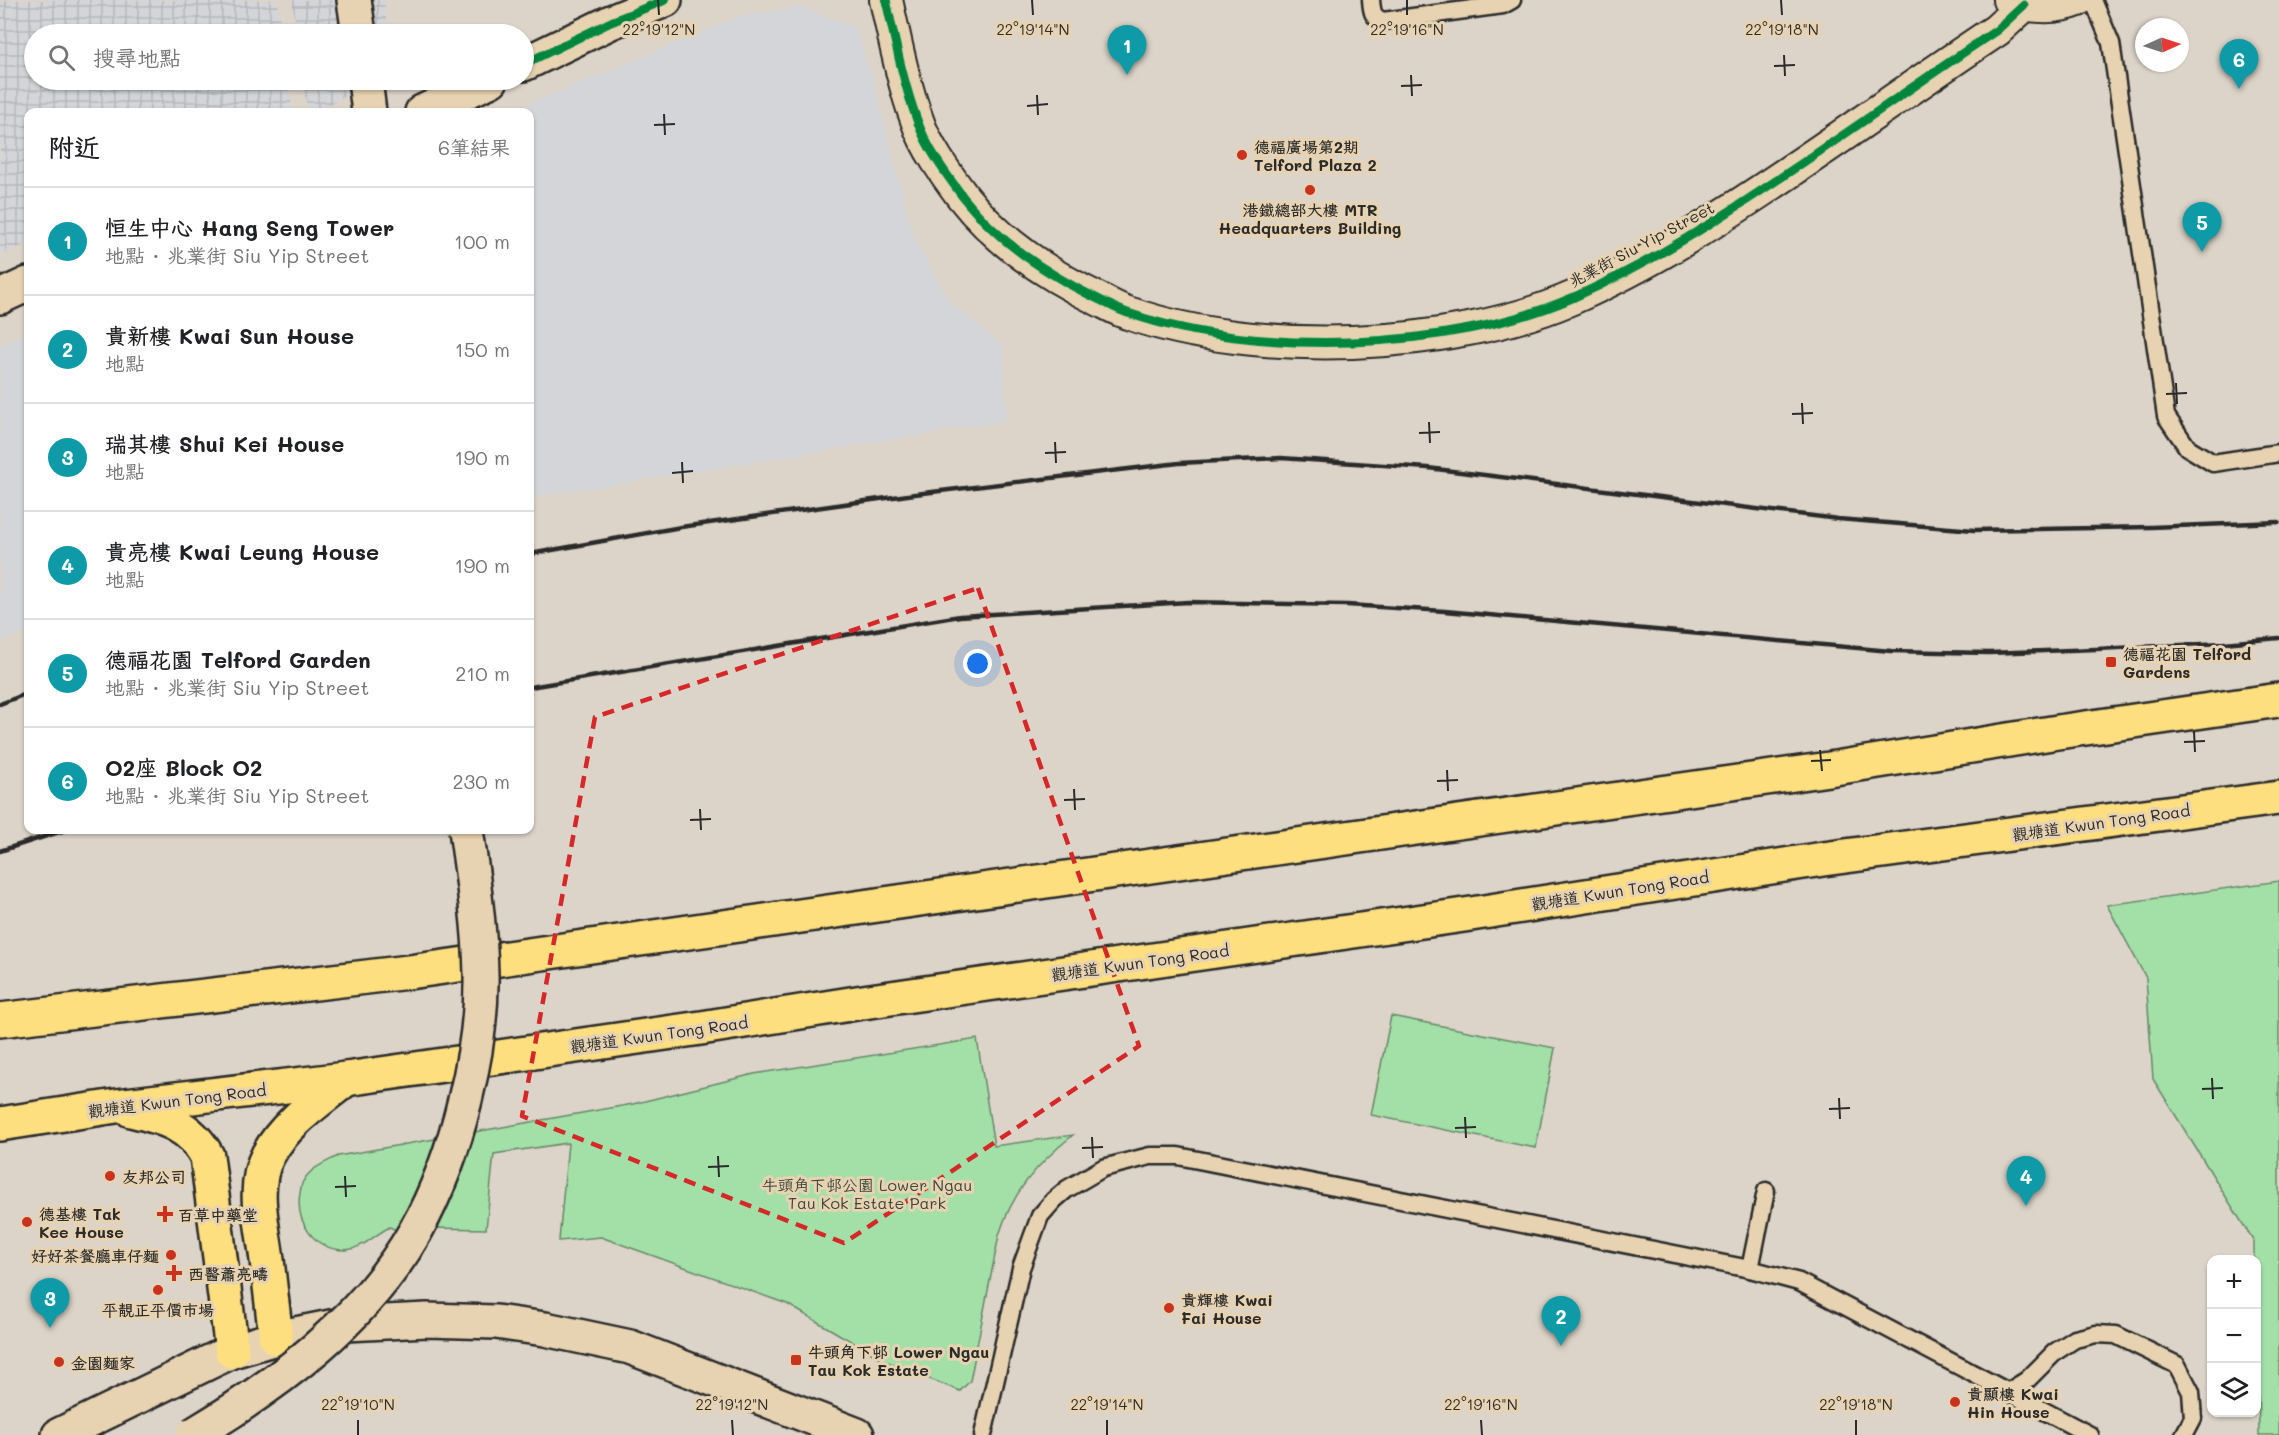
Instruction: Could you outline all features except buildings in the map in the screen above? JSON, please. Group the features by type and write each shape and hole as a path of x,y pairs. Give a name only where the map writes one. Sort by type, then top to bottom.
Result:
{"highway":[{"path":"0,1020 421,971 826,911 1829,770 2058,732 2279,700"},
{"name":"觀塘道 Kwun Tong Road","path":"0,1124 116,1106 346,1079 1471,914 1801,862 2279,798"},
{"path":"276,1338 260,1200 261,1176 267,1157 296,1119 346,1079"},
{"path":"116,1106 185,1128 199,1142 207,1156 232,1350"}],"main road":[{"path":"354,0 358,24"},
{"path":"534,59 611,22 665,0"},
{"path":"366,90 368,108"},
{"path":"455,105 477,90"},
{"path":"0,297 24,286"},
{"path":"193,1435 304,1359 352,1315 386,1275 415,1232 436,1188 456,1137 470,1080 478,1027 481,976 478,912 467,834"},
{"path":"59,1435 232,1350 276,1338 346,1324 427,1320 496,1322 545,1329 630,1347 857,1435"}],"street":[{"name":"兆業街 Siu Yip Street","path":"886,0 904,80 918,124 936,158 965,199 998,234 1031,262 1066,284 1129,314 1205,334 1291,341 1407,339 1517,317 1567,300 1668,250 1731,213 1997,30 2016,2"},
{"path":"2016,2 2047,7 2069,4 2078,0"}],"lane":[{"path":"1371,0 1372,13 1376,19 1383,21 1440,7 1503,5 1512,0"},
{"path":"2092,0 2110,43 2166,416 2187,447 2213,463 2279,453"},
{"path":"983,1435 1021,1268 1040,1216 1054,1200 1083,1178 1103,1168 1150,1156 1178,1156 1750,1269 1799,1282 2090,1435"},
{"path":"1750,1269 1766,1191"},
{"path":"2008,1392 2027,1380 2055,1352 2075,1339 2096,1334 2116,1335 2177,1365 2191,1392 2193,1418 2184,1435"}],"highlighted area":[{"path":"978,588 1139,1046 844,1243 522,1116 595,717"}],"shaded area":[{"path":"0,0 277,0 281,24 24,24 24,90 290,90 292,108 24,108 24,245 0,256"},
{"path":"292,0 384,0 387,24 296,24"},
{"path":"801,7 855,27 875,86 913,235 948,300 1003,346 1007,421 534,497 534,108 520,108 740,16"},
{"path":"305,90 357,90 322,108 307,108"},
{"path":"24,334 24,633 0,642 0,344"}],"green space":[{"path":"2279,881 2279,1435 2259,1435 2261,1255 2254,1255 2254,1242 2153,1079 2146,978 2107,905"},
{"path":"1391,1016 1555,1048 1536,1148 1371,1115"},
{"name":"牛頭角下邨公園 Lower Ngau Tau Kok Estate Park","path":"977,1039 994,1146 1073,1135 1037,1168 1011,1205 999,1235 970,1381 960,1391 885,1361 787,1304 601,1237 559,1241 568,1143 494,1154 486,1229 431,1228 422,1243 390,1227 363,1244 345,1250 334,1249 316,1240 304,1224 301,1214 299,1204 303,1181 315,1169 338,1156 633,1104 754,1074"}],"railway":[{"path":"534,553 681,527 915,494 1179,463 1281,458 1428,468 1838,519 1974,530 2279,522"},
{"path":"534,686 960,616 1188,602 1347,605 1445,611 1891,651 1989,653 2224,643 2279,638"},
{"path":"0,704 24,695"},
{"path":"0,851 53,834"}],"cycle path":[{"path":"534,59 611,22 665,0"},
{"path":"886,0 908,91 917,120 931,150 943,170 977,214 1008,243 1043,269 1127,313 1181,328 1235,337 1293,342 1353,342 1412,338 1469,329 1523,316 1601,285 1685,239 1765,188 1997,30 2024,5"}],"place":[{"name":"恒生中心 Hang Seng Tower","path":"1127,75"},
{"name":"O2座 Block O2","path":"2239,89"},
{"name":"德福廣場第2期 Telford Plaza 2","path":"1242,155"},
{"name":"港鐵總部大樓 MTR Headquarters Building","path":"1310,190"},
{"name":"德福花園 Telford Garden","path":"2202,252"},
{"name":"德福花園 Telford Gardens","path":"2111,662"},
{"name":"友邦公司","path":"110,1176"},
{"name":"貴亮樓 Kwai Leung House","path":"2026,1206"},
{"name":"百草中藥堂","path":"165,1214"},
{"name":"德基樓 Tak Kee House","path":"27,1222"},
{"name":"好好茶餐廳車仔麵","path":"171,1255"},
{"name":"西醫蕭亮疇","path":"174,1273"},
{"name":"平靚正平價市場","path":"158,1290"},
{"name":"貴輝樓 Kwai Fai House","path":"1169,1308"},
{"name":"瑞其樓 Shui Kei House","path":"50,1328"},
{"name":"貴新樓 Kwai Sun House","path":"1561,1346"},
{"name":"牛頭角下邨 Lower Ngau Tau Kok Estate","path":"796,1360"},
{"name":"金園麵家","path":"59,1362"},
{"name":"貴顯樓 Kwai Hin House","path":"1955,1402"}]}
